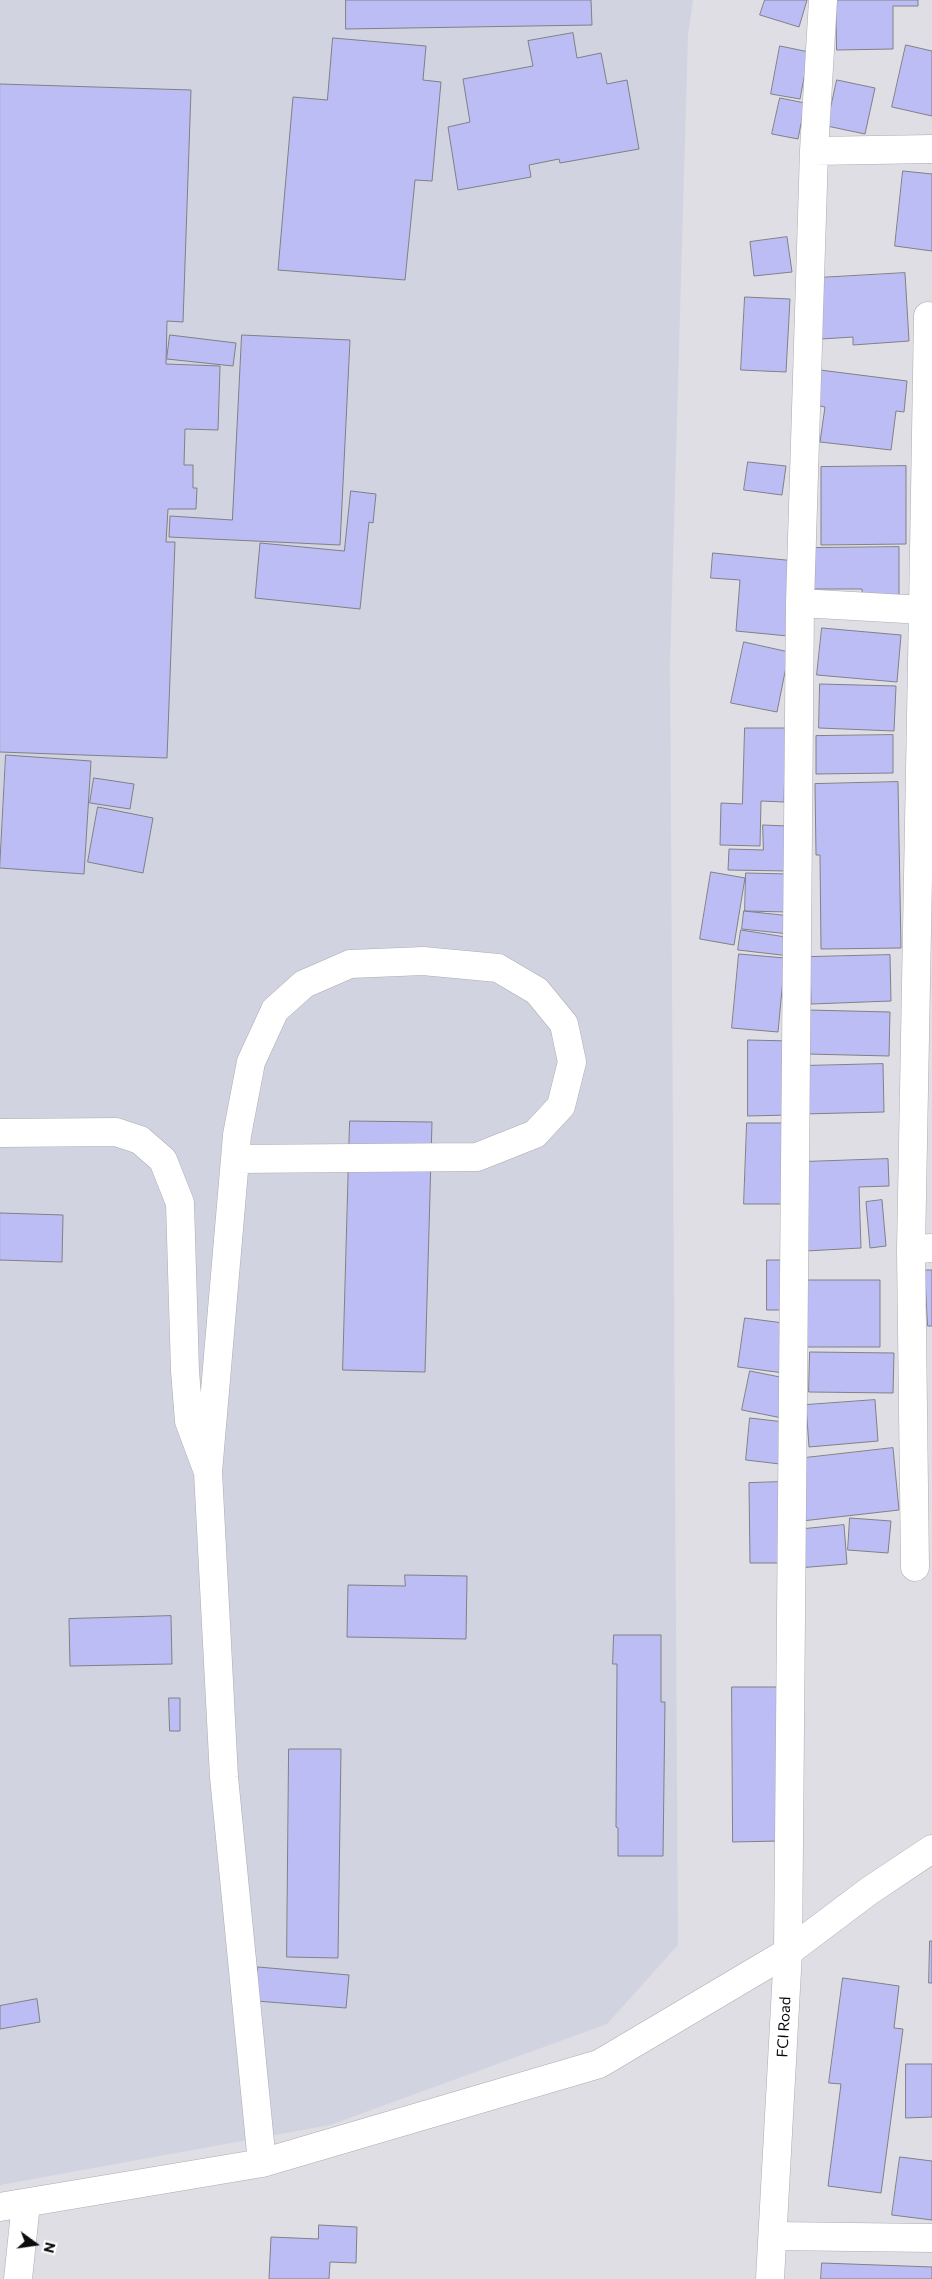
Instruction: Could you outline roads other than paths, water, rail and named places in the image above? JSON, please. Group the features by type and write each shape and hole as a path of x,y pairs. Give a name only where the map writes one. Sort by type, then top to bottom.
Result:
{"street":[{"name":"FCI Road","path":"770,2279 788,1952 800,603 814,151 823,0"},
{"path":"814,151 932,149"},
{"path":"915,1567 922,1249 928,316"},
{"path":"800,603 927,610"},
{"path":"234,1159 477,1157 535,1134 561,1106 572,1062 564,1024 537,991 498,968 423,961 350,964 304,984 275,1010 251,1062 234,1159 208,1472 224,1777 262,2163"},
{"path":"0,1132 116,1132 140,1140 163,1160 180,1203 185,1371 189,1421 208,1472"},
{"path":"0,2207 262,2163 599,2064 788,1952 869,1891 932,1849"},
{"path":"18,2279 26,2203"},
{"path":"773,2236 932,2238"}]}
